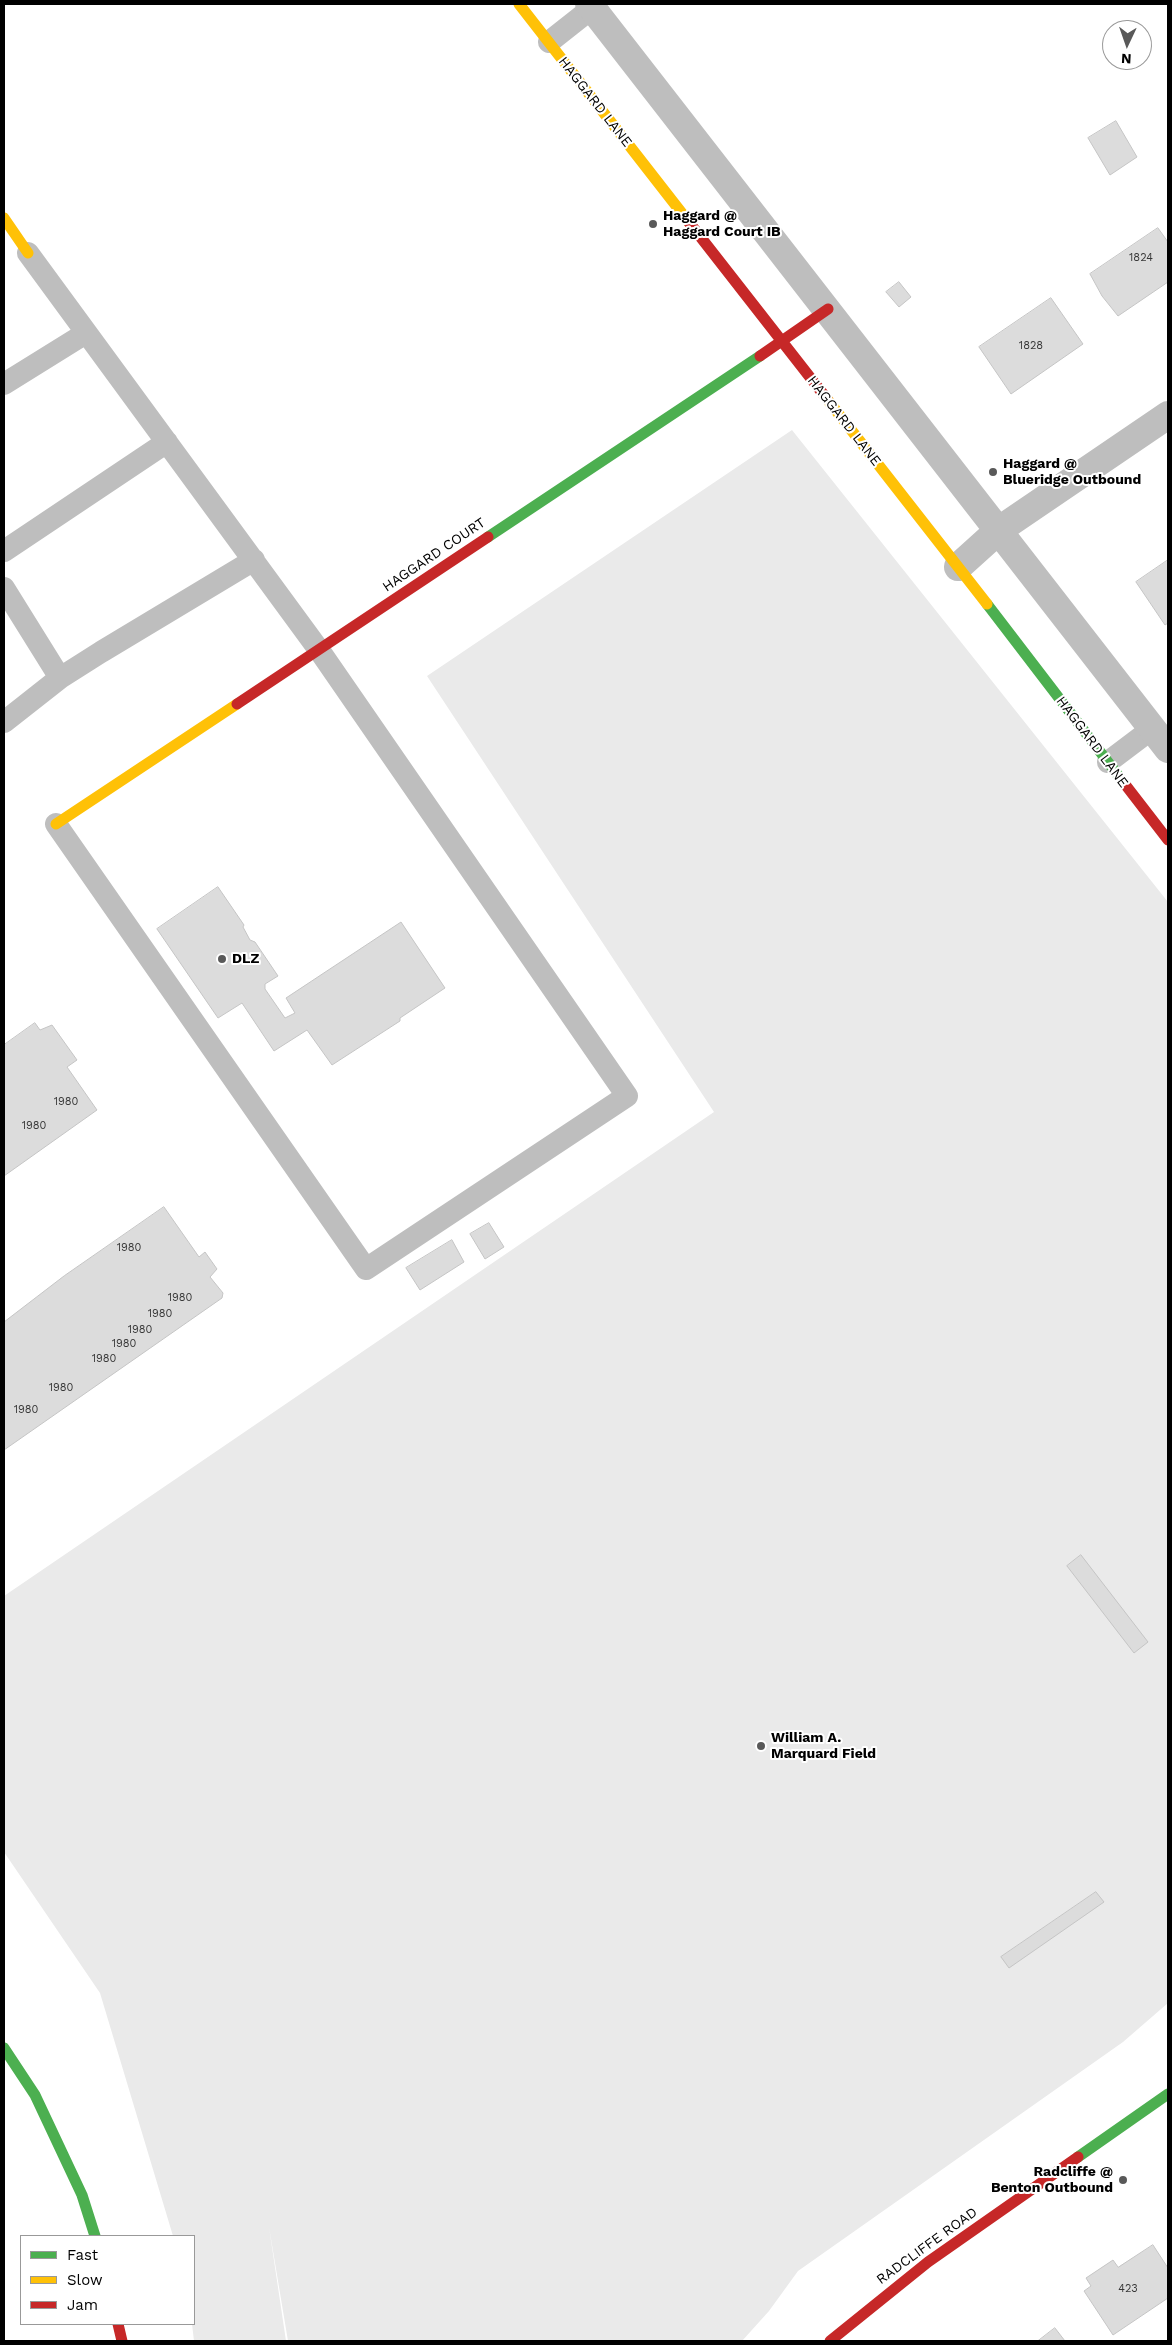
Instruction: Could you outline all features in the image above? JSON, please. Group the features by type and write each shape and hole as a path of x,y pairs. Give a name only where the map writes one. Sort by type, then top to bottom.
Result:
{"main road":[{"name":"HAGGARD LANE","path":"519,4 958,567 1168,840"},
{"path":"4,218 28,253"},
{"name":"HAGGARD COURT","path":"56,824 782,342 828,309"},
{"path":"4,2048 36,2095 82,2195 95,2235"},
{"name":"RADCLIFFE ROAD","path":"830,2341 851,2322 928,2262 1166,2099"},
{"path":"118,2325 122,2341"}],"street":[{"path":"591,6 1160,738"},
{"path":"958,567 998,530 1168,415"}],"lane":[{"path":"549,42 591,6"},
{"path":"28,253 319,650 627,1096 366,1269 56,824"},
{"path":"4,384 86,333"},
{"path":"4,551 167,442"},
{"path":"4,722 60,678 254,560"},
{"path":"4,588 60,678"},
{"path":"1108,762 1160,738"}],"shaded area":[{"path":"792,430 1168,902 1168,2003 1123,2042 798,2271 769,2311 742,2341 288,2341 269,2227 286,2341 194,2341 192,2325 195,2325 195,2235 173,2235 100,1993 4,1852 4,1596 714,1112 427,676"}],"building":[{"path":"1116,121 1137,157 1110,175 1088,138"},
{"path":"1158,228 1168,242 1168,282 1118,316 1102,296 1090,274"},
{"path":"899,282 911,297 899,307 886,292"},
{"path":"1051,298 1083,344 1011,394 979,347"},
{"path":"1168,560 1168,623 1165,625 1136,582"},
{"name":"DLZ","path":"218,887 244,925 243,927 250,940 255,942 278,976 265,984 265,989 285,1018 295,1013 286,998 401,922 445,988 400,1018 400,1021 332,1065 307,1030 274,1051 242,1003 218,1018 157,929"},
{"path":"35,1023 40,1030 52,1025 77,1060 67,1067 97,1110 4,1176 4,1045"},
{"path":"164,1207 199,1257 205,1252 217,1269 210,1277 223,1293 222,1298 4,1450 4,1322 64,1276"},
{"path":"489,1223 504,1247 485,1259 470,1234"},
{"path":"452,1240 464,1262 420,1290 406,1268"},
{"path":"1081,1555 1148,1642 1134,1653 1067,1566"},
{"path":"1096,1892 1104,1902 1009,1968 1001,1957"},
{"path":"1153,2245 1168,2268 1168,2298 1113,2335 1084,2291 1091,2286 1086,2278 1113,2260 1118,2267"},
{"path":"1055,2328 1065,2341 1038,2341"}],"traffic: fast":[{"path":"488,537 760,356"},
{"path":"987,604 1124,783"},
{"path":"4,2048 35,2095 82,2195 95,2235"},
{"path":"1078,2157 1168,2094"}],"traffic: slow":[{"path":"519,4 688,221"},
{"path":"4,218 28,253"},
{"path":"827,399 987,604"},
{"path":"56,824 237,704"}],"traffic: jam":[{"path":"688,221 827,399"},
{"path":"760,356 828,309"},
{"path":"237,704 488,537"},
{"path":"1124,783 1168,840"},
{"path":"830,2341 928,2262 1078,2157"},
{"path":"118,2325 122,2341"}],"place":[{"name":"Haggard @ Haggard Court IB","path":"653,224"},
{"name":"Haggard @ Blueridge Outbound","path":"993,472"},
{"name":"DLZ","path":"222,959"},
{"name":"William A. Marquard Field","path":"761,1746"},
{"name":"Radcliffe @ Benton Outbound","path":"1123,2180"}]}
